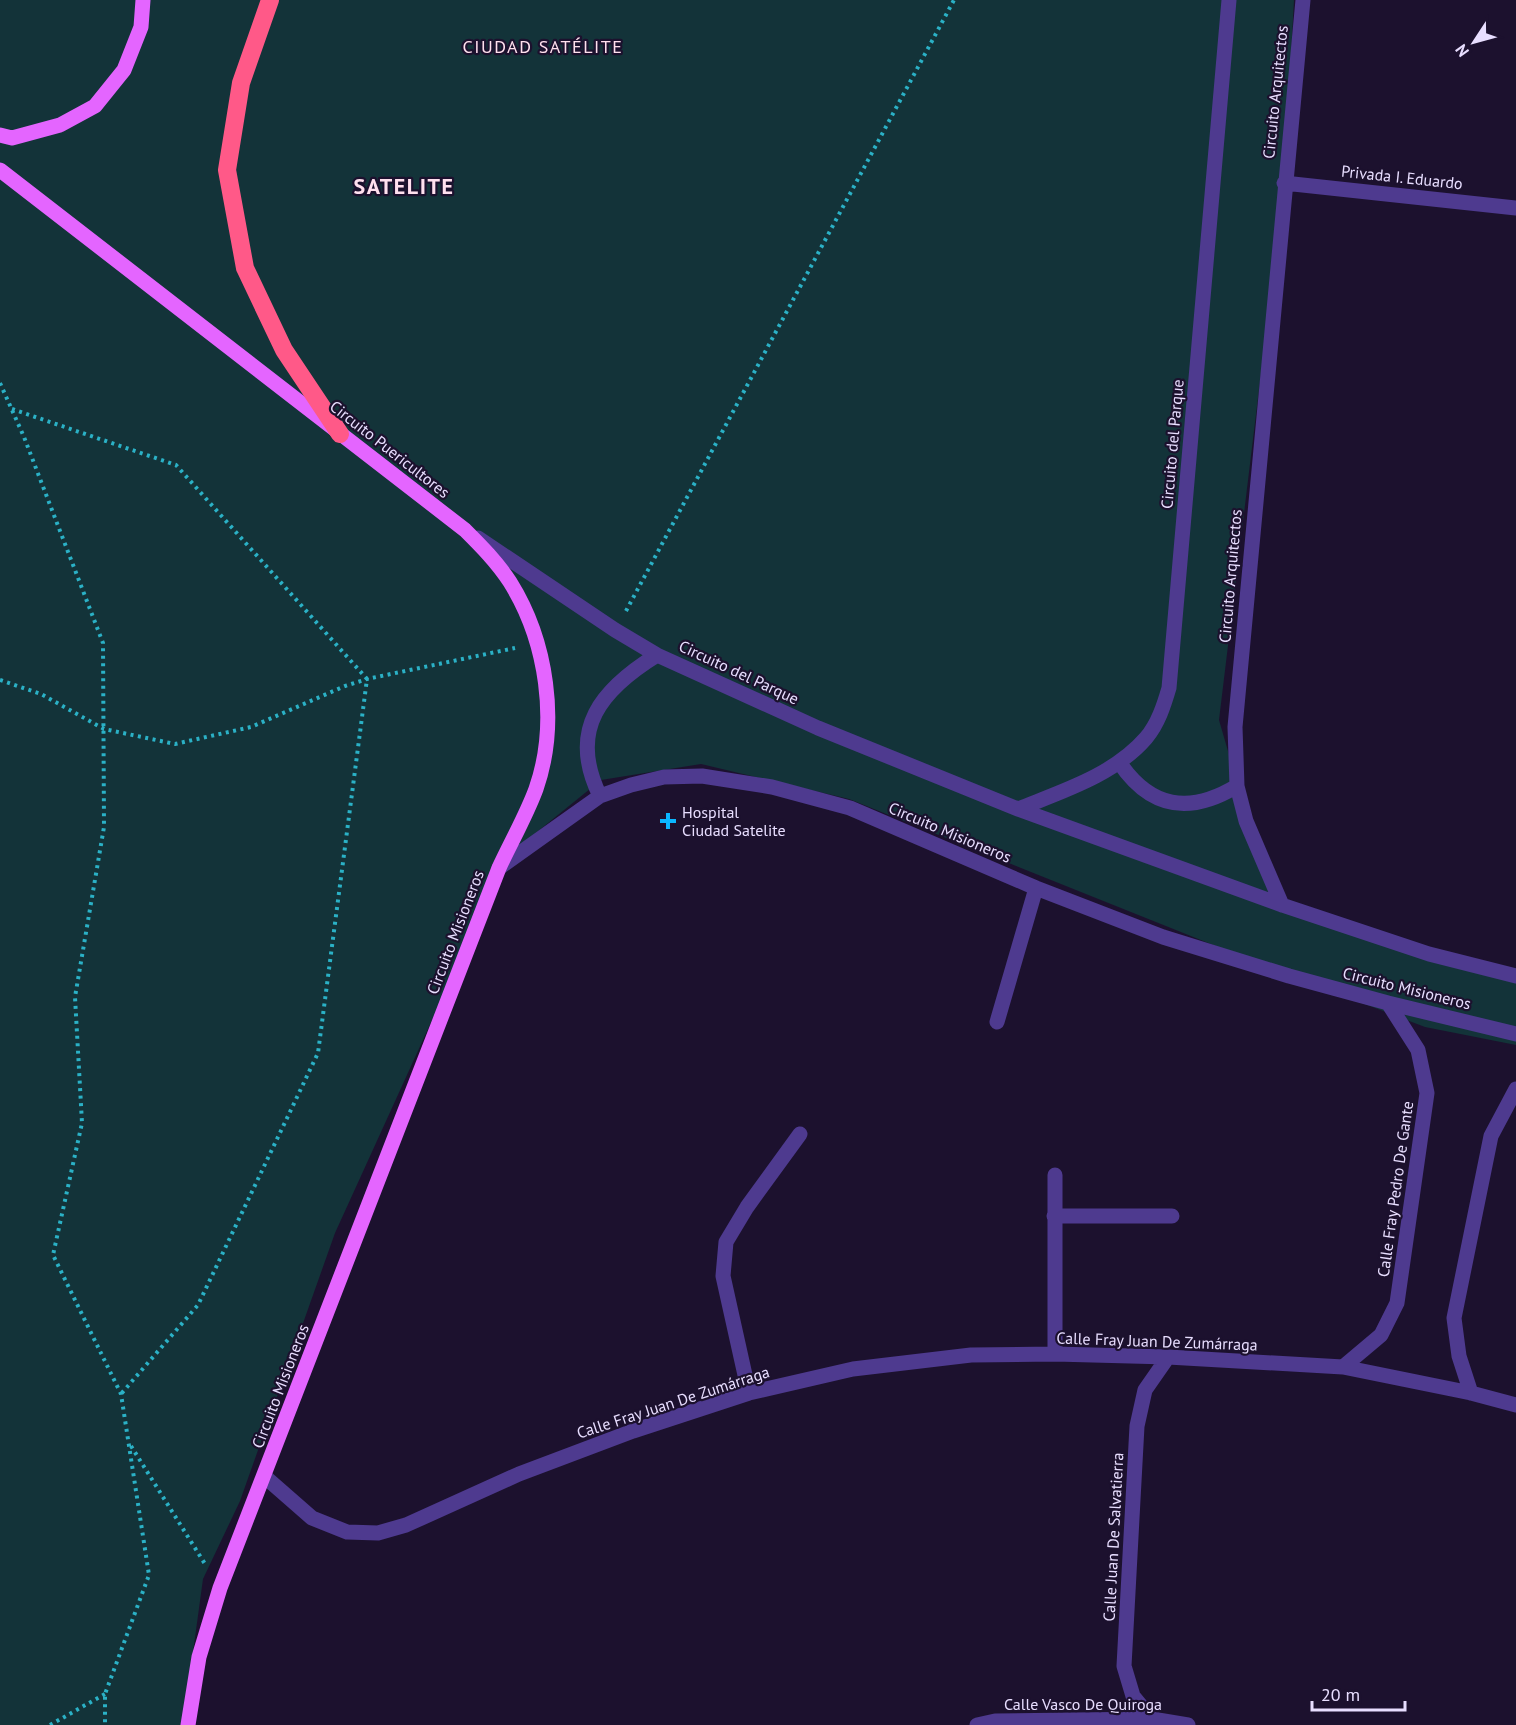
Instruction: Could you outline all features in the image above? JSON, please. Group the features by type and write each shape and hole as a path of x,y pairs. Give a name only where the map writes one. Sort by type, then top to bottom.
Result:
{"highway":[{"path":"270,0 241,83 227,170 245,268 284,350 340,434"}],"main road":[{"path":"0,135 12,138 60,125 95,106 124,70 141,27 143,0"},
{"name":"Circuito Puericultores","path":"0,170 465,530 489,554 510,582 526,613 538,645 544,673 546,730 536,789 499,868"},
{"name":"Circuito Misioneros","path":"188,1725 200,1657 220,1588 499,868"}],"street":[{"name":"Circuito del Parque","path":"1018,809 1077,786 1119,762 1147,737 1161,713 1169,688 1229,0"},
{"name":"Circuito Arquitectos","path":"1282,905 1250,830 1237,786 1234,727 1303,0"},
{"name":"Privada I. Eduardo","path":"1284,183 1516,208"},
{"name":"Circuito del Parque","path":"465,530 615,630 657,655 818,728 1018,809 1282,905"},
{"path":"600,796 593,782 587,750 588,734 594,716 603,699 615,685 634,669 657,655"},
{"path":"1119,762 1131,779 1145,792 1160,799 1191,803 1222,795 1237,786"},
{"name":"Circuito Misioneros","path":"499,868 600,796 664,777 702,776 772,787 850,808 1036,888 1163,937 1289,976 1516,1034"},
{"path":"998,1022 1036,888"},
{"path":"1282,905 1429,954 1516,976"},
{"name":"Calle Fray Pedro De Gante","path":"1342,1367 1381,1335 1397,1303 1427,1093 1418,1050 1388,1003"},
{"path":"1471,1393 1459,1356 1454,1318 1491,1136 1516,1089"},
{"path":"748,1393 723,1276 726,1242 747,1207 800,1134"},
{"path":"1055,1175 1055,1354"},
{"path":"1054,1216 1172,1216"},
{"name":"Calle Fray Juan De Zumárraga","path":"264,1476 312,1518 347,1532 378,1533 406,1525 519,1474 622,1435 748,1393 853,1369 971,1355 1055,1354 1342,1367 1471,1393 1516,1405"},
{"name":"Calle Juan De Salvatierra","path":"1152,1719 1133,1696 1124,1666 1137,1426 1144,1390 1168,1358"},
{"name":"Calle Vasco De Quiroga","path":"977,1725 1152,1719 1188,1725"}],"path":[{"path":"615,630 954,0"},
{"path":"0,383 103,643 104,827 75,997 82,1124 53,1255 121,1394 149,1575 105,1694 105,1725"},
{"path":"12,409 176,465 367,679 318,1053 198,1305 121,1394"},
{"path":"0,680 41,694 104,729 175,744 251,727 345,686 367,679 538,645"},
{"path":"129,1444 220,1588"},
{"path":"50,1725 105,1694"}],"green space":[{"path":"0,0 1294,0 1284,183 1219,720 1273,907 1516,980 1516,1045 1425,1027 1286,974 849,799 701,764 601,780 494,867 463,952 335,1233 240,1501 203,1579 183,1725 0,1725"}],"place":[{"name":"Hospital Ciudad Satelite","path":"668,821"}],"district":[{"name":"CIUDAD SATÉLITE","path":"543,46"},
{"name":"SATELITE","path":"404,186"}]}
